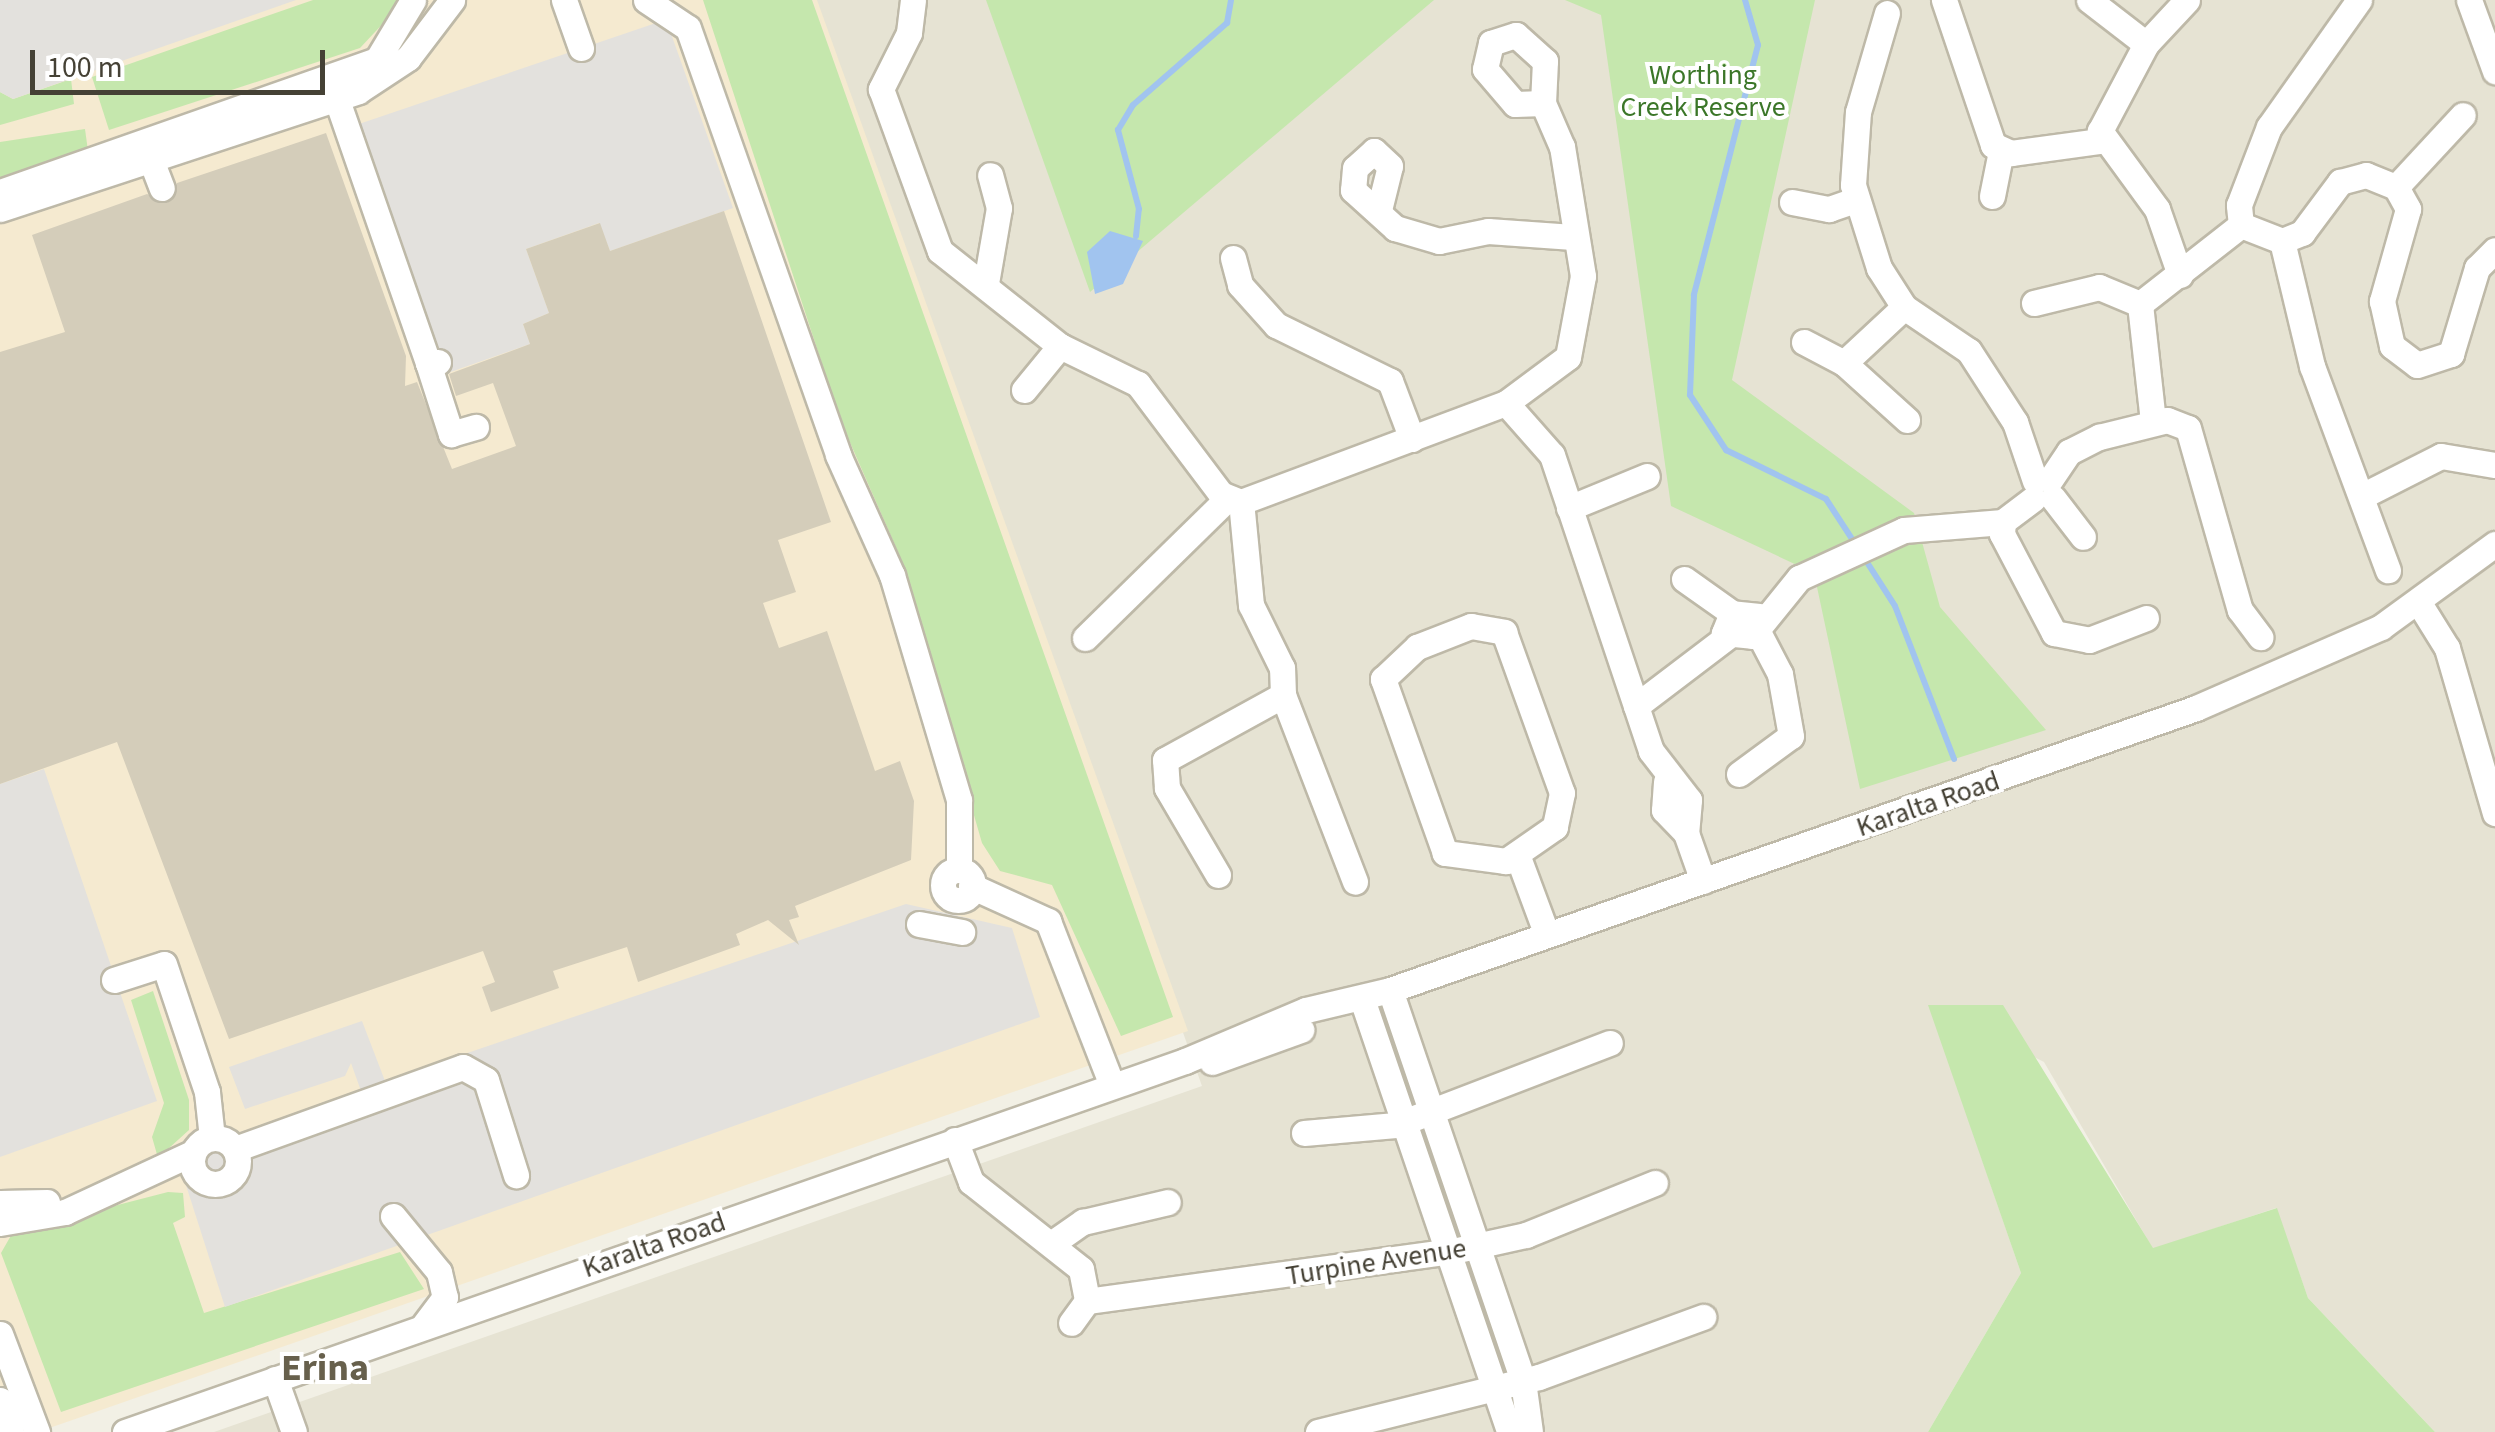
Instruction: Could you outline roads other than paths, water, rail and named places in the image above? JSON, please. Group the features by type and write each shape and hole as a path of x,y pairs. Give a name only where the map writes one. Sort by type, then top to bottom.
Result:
{"street":[{"path":"0,192 347,72 392,47 413,0"},
{"path":"0,209 154,163 337,100 392,73 452,0"},
{"path":"564,0 581,48"},
{"path":"646,0 688,28 838,455 892,575 959,800 965,878 1048,921 1112,1085"},
{"path":"912,0 882,99 940,251 986,282 1060,346 1138,384 1229,505 1283,695 1355,882"},
{"path":"1944,0 1980,118 2001,151 1992,196"},
{"path":"2089,0 2146,44"},
{"path":"2180,275 2157,209 2100,141 2105,110 2146,44 2187,0"},
{"path":"2241,226 2239,205 2269,126 2360,0"},
{"path":"2468,0 2495,70"},
{"path":"1887,13 1858,112 1855,200 1904,308 1969,351 2015,422 2043,489 2083,537"},
{"path":"337,100 347,72"},
{"path":"316,83 337,100 433,362 451,434 476,426"},
{"path":"1085,638 1229,505 1506,403 1556,370 1577,342 1583,276 1572,237 1562,147 1543,104"},
{"path":"2396,188 2463,115"},
{"path":"2001,151 2100,141"},
{"path":"120,153 154,163"},
{"path":"154,163 162,188"},
{"path":"986,282 1000,208 990,175"},
{"path":"2241,226 2282,241 2314,223 2350,175 2396,188 2408,209 2382,301 2400,358 2417,365 2451,354 2477,268 2495,250"},
{"path":"1792,202 1829,209 1855,200"},
{"path":"1380,210 1394,228 1438,241 1488,231 1572,237"},
{"path":"2140,304 2241,226"},
{"path":"2282,241 2312,366 2364,495 2388,570"},
{"path":"1233,258 1240,286 1286,332 1390,382 1412,439"},
{"path":"2034,303 2099,288 2140,304"},
{"path":"2140,304 2153,422"},
{"path":"1844,363 1904,308"},
{"path":"1804,342 1844,363 1907,420"},
{"path":"1024,390 1060,346"},
{"path":"1506,403 1546,443 1666,782 1689,800 1686,834 1703,882"},
{"path":"1636,706 1730,625 1759,624 1799,578 1904,530 2003,522 2043,489 2078,447 2153,422 2180,422 2194,438 2243,598 2276,675"},
{"path":"2364,495 2442,456 2495,465"},
{"path":"1569,508 1647,476"},
{"path":"2003,522 2007,548 2054,633 2089,640 2146,618"},
{"name":"Karalta Road","path":"125,1432 1185,1061 1306,1010 1334,1008 1390,990 1703,882 2276,675 2419,602 2495,544"},
{"path":"1684,580 1730,625"},
{"path":"2419,602 2447,648 2495,814"},
{"path":"1740,774 1791,736 1780,674 1759,624"},
{"path":"1471,626 1504,632 1562,793 1555,827 1518,857 1466,861 1445,852 1383,679 1417,648 1471,626"},
{"path":"1218,875 1167,788 1165,760 1283,695"},
{"path":"1518,857 1547,935"},
{"path":"919,924 962,932"},
{"path":"114,980 164,964 207,1092 210,1155"},
{"path":"1390,990 1418,1118"},
{"path":"1362,999 1418,1118 1530,1432"},
{"path":"1304,1132 1418,1118 1610,1043"},
{"path":"0,1223 82,1206 210,1155 463,1067 486,1080 516,1175"},
{"path":"955,1140 972,1182 1082,1269 1087,1301 1071,1323"},
{"name":"Turpine Avenue","path":"1087,1301 1464,1249 1655,1183"},
{"path":"1051,1244 1082,1222 1168,1202"},
{"path":"0,1203 82,1206"},
{"path":"393,1216 438,1272 445,1297 423,1326"},
{"path":"1318,1432 1511,1383 1703,1317"},
{"path":"0,1334 37,1432"},
{"path":"275,1378 294,1432"},
{"path":"1508,1432 1511,1383"},
{"path":"0,1400 12,1432"}],"water":[{"path":"1110,231 1143,241 1123,284 1095,294 1087,252"}],"waterway":[{"path":"1136,236 1139,209 1118,130 1133,105 1227,23 1231,0"},
{"path":"1745,0 1758,45 1694,295 1690,395 1726,450 1826,499 1856,545"},
{"path":"1863,556 1895,606 1954,759"}],"district":[{"name":"Erina","path":"325,1369"}],"park label":[{"name":"Worthing Creek Reserve","path":"1703,91"}]}
